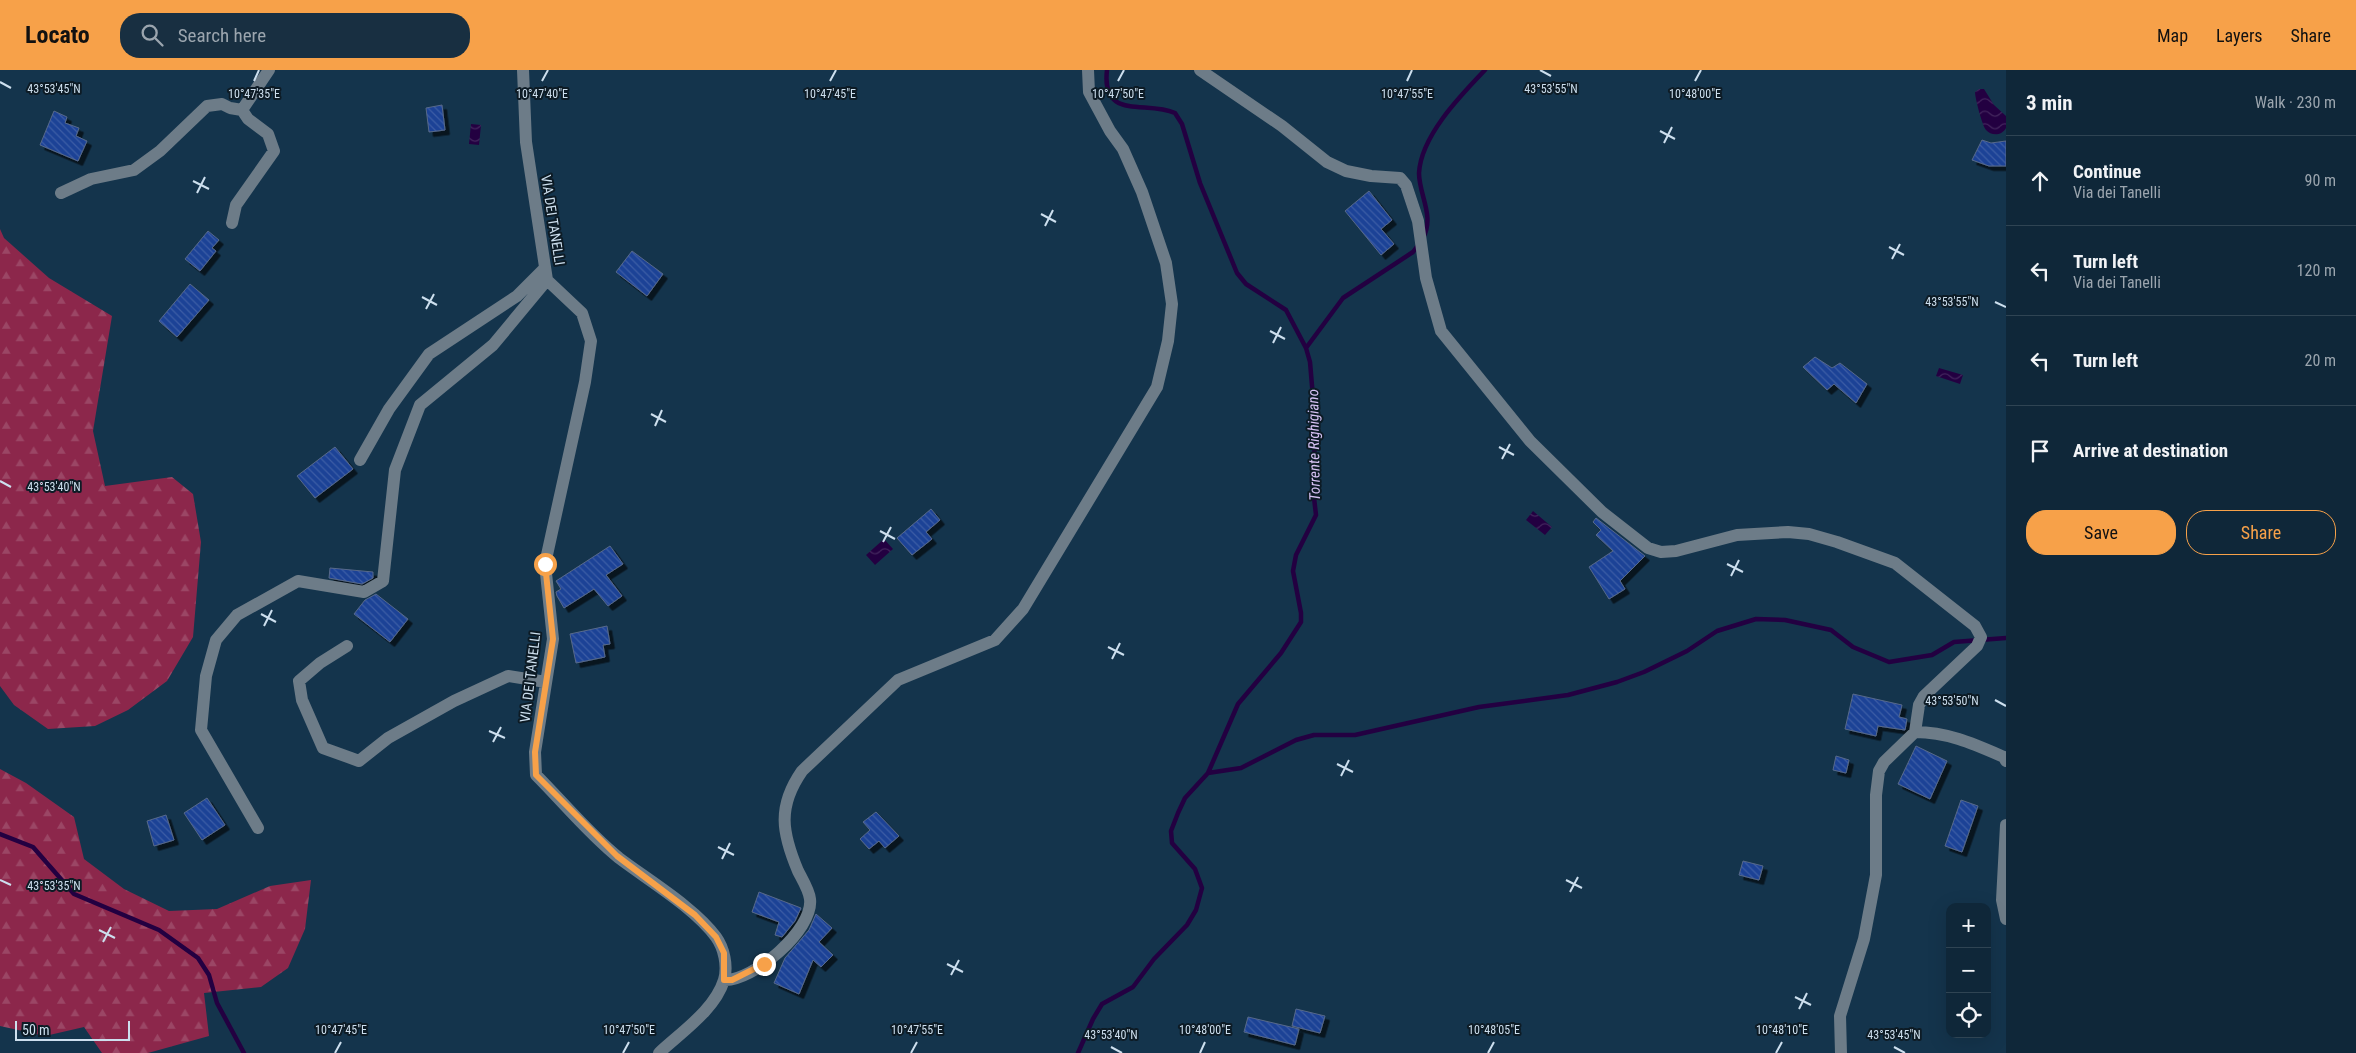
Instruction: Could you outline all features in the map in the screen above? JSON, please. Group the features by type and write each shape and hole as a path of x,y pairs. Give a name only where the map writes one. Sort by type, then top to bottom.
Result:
{"street":[{"path":"242,110 269,70"},
{"name":"VIA DEI TANELLI","path":"523,70 526,142 546,274 582,313 591,340 585,382 545,564 553,639 535,752 536,775 617,856 695,915 716,937 724,953 724,980"},
{"path":"659,1053 704,1010 718,992 724,980 732,980 764,964 796,934 810,908 810,898 788,847 782,821 793,783 802,770 898,680 995,640 1023,609 1157,387 1168,340 1172,304 1166,263 1152,228 1142,192 1123,149 1110,131 1089,92 1088,70"},
{"path":"1200,70 1274,120 1327,162 1346,171 1371,176 1400,178 1406,185 1418,221 1426,278 1441,331 1530,441 1602,512 1648,548 1661,552 1676,551 1737,535 1788,532 1810,534 1895,563 1975,626 1981,637 1977,646 1924,696 1919,705 1915,732 1884,762 1879,771 1876,795 1876,875 1864,939 1840,1016 1841,1053"},
{"path":"62,193 91,179 134,170 160,151 207,106 222,104 230,108 242,110 248,119 268,134 274,151 236,205 232,223"},
{"path":"360,460 389,409 430,354 517,296 546,274"},
{"path":"258,828 201,730 206,676 216,640 237,614 298,581 364,592 383,581 395,470 420,405 493,344 546,274"},
{"path":"347,646 320,663 299,681 302,700 323,748 359,761 388,738 454,701 508,676 546,682"},
{"path":"1915,732 1935,732 1956,737 2004,756 2006,761"},
{"path":"2006,825 2002,900 2006,919"}],"green space":[{"path":"0,229 4,238 49,278 112,316 93,431 105,486 172,477 193,494 201,542 193,637 167,681 128,710 95,726 48,729 14,705 0,686"},
{"path":"0,769 26,783 74,817 84,859 124,889 169,911 217,909 270,886 311,880 305,929 288,968 261,987 204,993 209,1036 148,1053 102,1053 84,1027 45,1036 0,1026"}],"water":[{"path":"1979,89 1984,89 1994,105 2006,116 2006,128 2002,133 1991,133 1984,127 1975,95 1975,92"},
{"path":"471,124 481,125 479,145 469,144"},
{"path":"1939,368 1963,375 1960,384 1936,376"},
{"path":"1533,511 1552,527 1545,535 1526,520"},
{"path":"884,539 893,549 875,565 866,555"}],"building":[{"path":"442,105 445,130 429,132 426,108"},
{"path":"54,111 67,117 65,123 79,128 76,136 87,141 78,161 40,145"},
{"path":"1982,140 1991,143 2006,141 2006,166 1989,166 1972,160"},
{"path":"1369,191 1392,220 1381,229 1394,244 1381,255 1345,211"},
{"path":"208,231 219,240 212,248 216,251 200,271 185,259"},
{"path":"632,251 663,274 647,296 616,272"},
{"path":"190,284 209,300 177,337 159,321"},
{"path":"1815,357 1832,368 1840,363 1867,384 1856,403 1834,384 1827,390 1803,367"},
{"path":"335,447 353,469 315,498 297,476"},
{"path":"931,509 940,520 926,532 932,539 912,555 897,538"},
{"path":"1596,518 1645,556 1620,581 1625,589 1609,599 1589,567 1613,551 1596,535 1601,530 1593,522"},
{"path":"610,546 623,564 606,575 622,596 608,606 594,589 564,608 557,596 556,592 561,589 556,581"},
{"path":"330,568 373,572 373,578 362,584 329,578"},
{"path":"376,594 408,619 390,642 354,614 365,600"},
{"path":"607,626 610,644 603,645 605,657 576,663 570,634"},
{"path":"1853,694 1902,705 1899,717 1907,719 1905,730 1878,726 1876,736 1845,729"},
{"path":"1916,746 1947,761 1930,799 1898,784"},
{"path":"1836,756 1849,760 1846,773 1833,770"},
{"path":"207,798 225,825 202,840 184,813"},
{"path":"1961,800 1978,806 1962,852 1945,846"},
{"path":"876,812 899,836 885,848 879,841 869,849 860,839 870,830 863,822"},
{"path":"166,815 174,840 154,846 147,821"},
{"path":"1743,861 1763,866 1759,880 1739,875"},
{"path":"759,892 801,908 795,921 782,937 775,935 779,922 752,912"},
{"path":"816,914 832,928 819,942 833,955 821,967 813,960 799,994 774,983 785,958 809,930"},
{"path":"1296,1009 1325,1016 1320,1033 1292,1026"},
{"path":"1248,1017 1299,1029 1295,1045 1244,1032"}],"waterway":[{"name":"Torrente Righigiano","path":"1078,1053 1102,1004 1133,987 1154,959 1187,925 1196,910 1202,888 1195,869 1172,843 1171,831 1185,798 1208,773 1238,704 1281,653 1301,622 1293,571 1296,555 1316,515 1312,480 1316,433 1310,362 1306,348 1286,310 1246,284 1237,273 1200,183 1182,124 1175,113 1118,103 1111,96 1107,86 1107,70"},
{"path":"1423,238 1426,230 1427,214 1419,173 1421,159 1443,117 1485,70"},
{"path":"1306,348 1343,298 1413,252 1419,244"},
{"path":"1208,773 1241,768 1296,740 1314,735 1355,735 1479,707 1568,695 1617,682 1644,672 1687,651 1717,631 1756,619 1785,620 1831,630 1853,647 1889,662 1932,655 1954,642 2006,638"},
{"path":"0,834 33,847 74,894 159,930 198,958 209,975 217,1003 244,1053"}],"route":[{"path":"545,564 553,639 535,752 536,775 617,856 695,915 716,937 724,953 724,980 732,980 764,964"}]}
